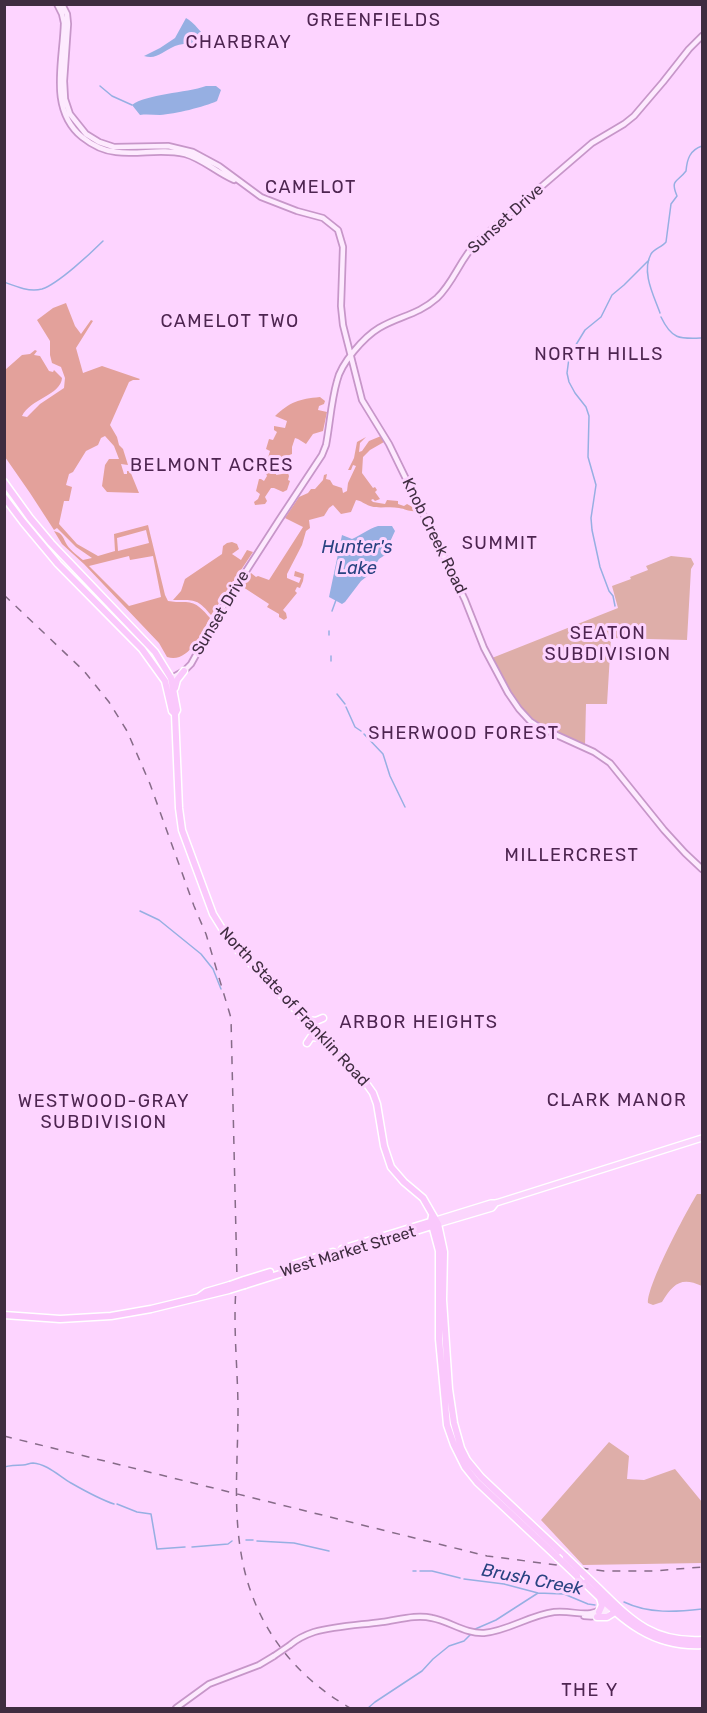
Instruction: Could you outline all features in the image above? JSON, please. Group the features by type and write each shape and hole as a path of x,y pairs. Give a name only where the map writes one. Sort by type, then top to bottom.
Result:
{"highway":[{"name":"North State of Franklin Road","path":"4,482 51,543 150,645 168,680 176,703 180,821 184,839 216,921 231,943 363,1078 373,1092 378,1107 388,1161 398,1176 424,1199 434,1221 444,1256 443,1300 448,1382 458,1441 467,1460 481,1477 587,1577 611,1604"},
{"name":"North State of Franklin Road","path":"4,496 58,564 142,649 168,680 172,711 175,714"},
{"path":"176,703 175,683 184,671"},
{"path":"305,1020 315,1021 323,1018"},
{"path":"331,1036 331,1046"},
{"path":"307,1042 312,1037 323,1038"},
{"name":"North State of Franklin Road","path":"434,1221 439,1251 439,1339 446,1417 454,1445 465,1467 477,1482 600,1598 611,1604"},
{"name":"West Market Street","path":"4,1315 60,1319 100,1318 151,1310 207,1296 434,1221"},
{"path":"600,1598 602,1605 598,1614 607,1617 615,1612"},
{"path":"611,1604 615,1612 637,1629 656,1639 678,1645 702,1646"},
{"path":"611,1604 654,1633 679,1639 702,1640"}],"main road":[{"name":"Knob Creek Road","path":"57,4 64,26 62,46 65,99 77,128 99,142 114,147 137,150"},
{"name":"Knob Creek Road","path":"62,4 68,19 67,40 60,76 62,104 64,112 86,140 116,152 157,149 192,154 213,163 237,181"},
{"path":"62,46 67,40 64,26"},
{"name":"Sunset Drive","path":"168,680 191,664 221,610 322,455 339,374 351,356 371,333 388,323 420,311 436,298 452,281 465,256 477,242 592,143 634,116 702,36"},
{"path":"60,76 65,70 61,62"},
{"path":"99,142 104,149 114,147"},
{"name":"Knob Creek Road","path":"192,154 216,171 266,199 326,220 338,230 343,247 342,315 357,387 364,406 389,444 465,600 484,648 508,693 530,721 548,732 594,752 610,763 685,854 702,868"},
{"path":"213,163 216,171 228,173"},
{"name":"West Market Street","path":"434,1221 492,1208 496,1203 702,1138"},
{"path":"176,1708 208,1684 259,1665 307,1635 325,1630 419,1617 435,1618 472,1632 486,1633 551,1613 598,1614 611,1604"}],"shaded area":[{"path":"66,303 75,326 81,334 91,320 93,321 76,348 83,373 102,366 140,379 129,382 110,425 123,449 128,465 121,464 124,474 130,471 139,493 107,492 102,486 105,465 109,459 119,459 114,446 105,436 101,438 98,445 86,451 73,472 69,474 66,485 72,487 69,501 64,501 59,524 77,544 98,556 115,551 114,534 148,525 168,601 192,603 210,618 193,646 181,656 167,657 159,643 62,544 54,531 61,534 69,547 83,560 92,558 76,547 57,528 54,530 5,457 5,370 22,355 30,354 35,350 37,351 34,355 40,356 49,371 54,370 62,378 56,389 31,405 22,416 27,417 40,404 64,388 65,378 61,367 52,363 50,341 37,320 53,308","holes":["146,530 149,543 118,551 117,538","129,556 130,560 153,556 161,597 129,606 89,566"]},
{"path":"320,397 325,401 318,410 327,412 323,431 313,434 306,444 295,438 292,454 287,456 276,475 288,473 290,481 287,490 283,492 271,488 265,497 267,501 265,504 255,505 254,502 260,494 256,491 259,479 264,481 267,476 265,470 272,472 273,470 266,464 270,451 266,449 269,439 273,440 277,432 274,426 285,428 287,421 275,416 295,402"},
{"path":"381,436 384,442 363,457 362,473 373,488 375,487 377,490 375,492 380,499 371,500 385,504 387,500 398,501 398,504 404,506 407,504 418,510 373,507 356,500 351,512 341,514 333,505 324,516 309,520 310,528 306,531 302,545 287,574 287,578 299,583 301,578 294,576 295,571 304,574 303,581 300,588 297,587 295,591 297,593 283,610 287,618 284,620 267,607 269,604 243,587 251,573 256,577 269,580 303,527 285,518 299,497 315,489 327,474 326,479 330,480 333,485 342,488 343,493 347,491 356,466 353,465 351,470 348,470 354,458 357,442 366,437 360,443 359,452 369,441"},
{"path":"232,542 237,544 239,549 232,554 241,560 247,550 253,552 211,615 195,601 173,600 181,591 185,579 222,554 223,546"},
{"path":"671,556 691,558 694,564 691,569 687,640 611,638 607,704 586,704 585,745 552,731 533,719 519,704 492,658 618,608 612,586 648,570 646,566"},
{"path":"697,1194 702,1194 702,1286 683,1282 674,1286 662,1302 653,1305 648,1303 660,1265"},
{"path":"609,1442 629,1456 627,1479 644,1480 675,1469 702,1502 702,1563 583,1565 541,1520"}],"water":[{"path":"186,18 210,42 209,45 183,44 156,56 144,56 175,38"},
{"path":"216,86 221,90 217,101 205,106 160,115 140,115 132,105 147,98"},
{"name":"Hunter's Lake","path":"378,526 392,526 395,531 388,553 379,559 370,574 361,581 345,602 342,604 329,597 342,535 352,539"}],"waterway":[{"path":"100,86 112,96 132,105"},
{"path":"660,313 648,276 648,261 652,252 666,242 671,204 677,196 674,184 686,171 688,159 692,153 702,146"},
{"path":"4,282 28,289 42,289 65,275 103,241"},
{"path":"615,606 600,567 592,530 591,518 596,485 588,457 589,416 586,407 569,382 567,373 569,358 585,330 601,317 612,295 649,260"},
{"path":"661,317 673,334 682,338 702,338"},
{"path":"332,611 336,600"},
{"path":"331,656 331,661"},
{"path":"337,694 345,704"},
{"path":"346,707 355,727 361,731"},
{"path":"364,734 383,754 390,776 405,807"},
{"path":"140,911 159,920 201,954 213,969 221,989"},
{"name":"Brush Creek","path":"4,1467 38,1464 87,1492 114,1504"},
{"name":"Brush Creek","path":"117,1504 137,1512 151,1514 157,1549 185,1547"},
{"name":"Brush Creek","path":"246,1540 253,1540"},
{"name":"Brush Creek","path":"192,1547 228,1544 232,1541"},
{"name":"Brush Creek","path":"257,1541 294,1543 329,1551"},
{"name":"Brush Creek","path":"420,1571 432,1571 460,1578"},
{"name":"Brush Creek","path":"464,1579 504,1584 538,1593 564,1594 595,1605"},
{"path":"368,1708 422,1671 449,1646 464,1641 473,1630 496,1620 538,1593"},
{"name":"Brush Creek","path":"624,1602 653,1610 702,1609"}],"railway":[{"path":"4,595 84,671 109,702 127,731 150,784 206,934 231,1018 237,1278 235,1311 238,1411 237,1500 241,1553 254,1601 277,1643 310,1679 350,1708"},
{"path":"4,1436 487,1556 604,1571 653,1571 702,1567"}],"district":[{"name":"GREENFIELDS","path":"374,21"},
{"name":"CHARBRAY","path":"239,43"},
{"name":"CAMELOT","path":"311,188"},
{"name":"CAMELOT TWO","path":"230,322"},
{"name":"NORTH HILLS","path":"599,355"},
{"name":"BELMONT ACRES","path":"212,466"},
{"name":"SUMMIT","path":"500,544"},
{"name":"SEATON SUBDIVISION","path":"608,644"},
{"name":"SHERWOOD FOREST","path":"464,734"},
{"name":"MILLERCREST","path":"572,856"},
{"name":"ARBOR HEIGHTS","path":"419,1023"},
{"name":"CLARK MANOR","path":"617,1101"},
{"name":"WESTWOOD-GRAY SUBDIVISION","path":"104,1112"},
{"name":"THE Y","path":"590,1691"}]}
